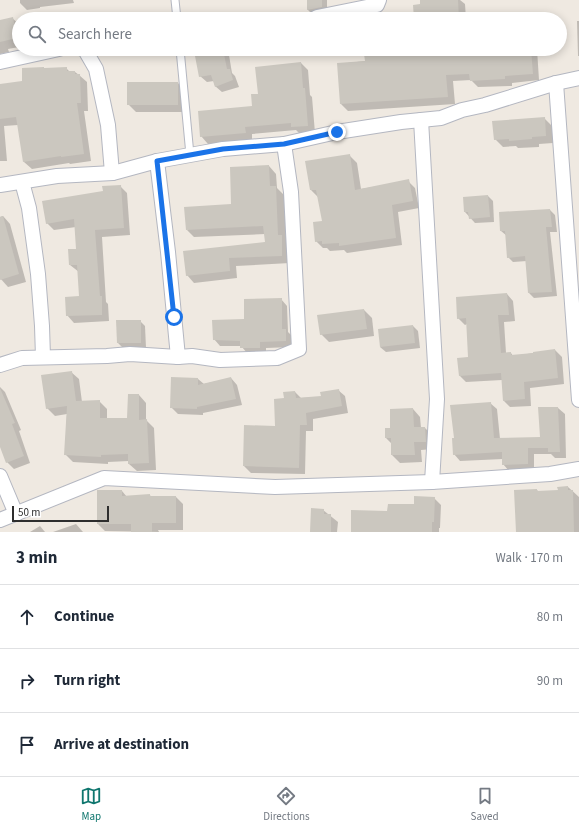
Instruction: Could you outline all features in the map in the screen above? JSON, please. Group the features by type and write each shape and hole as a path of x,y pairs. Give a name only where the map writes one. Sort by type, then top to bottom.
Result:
{"street":[{"path":"342,12 376,5 379,0"},
{"path":"0,62 27,56"},
{"path":"88,56 96,69 108,125 112,173"},
{"path":"0,185 57,176 112,173 157,161 223,149 284,144 337,132 401,122 441,118 462,110 485,105 556,83 579,78"},
{"path":"556,83 579,400"},
{"path":"421,120 437,399 432,482"},
{"path":"0,365 22,358 130,354 178,357 192,356 220,360 277,358 299,349 292,192 284,144"},
{"path":"157,161 168,252 178,357"},
{"path":"22,182 29,208 38,274 43,357"},
{"path":"0,520 104,478 274,488 432,482 550,474 579,468"},
{"path":"0,476 16,514"}],"lane":[{"path":"175,0 176,12"},
{"path":"181,56 190,155"}],"building":[{"path":"307,0 322,0 322,7 307,10"},
{"path":"420,0 458,0 459,12 414,12 413,5 420,4"},
{"path":"12,17 12,39 0,42 0,20"},
{"path":"195,56 224,56 227,69 230,69 233,80 215,87 211,75 199,77"},
{"path":"364,56 532,56 533,74 505,76 505,79 470,81 469,74 446,75 448,97 340,104 337,63 365,61"},
{"path":"301,62 308,126 291,127 291,123 245,127 246,133 200,137 198,111 252,106 251,94 258,94 255,67"},
{"path":"67,67 67,71 75,71 75,74 80,74 81,103 77,103 84,154 23,162 16,117 0,119 0,84 22,81 22,68"},
{"path":"127,82 178,82 178,105 127,105"},
{"path":"545,117 546,136 509,141 509,139 494,140 492,121"},
{"path":"350,154 355,190 409,179 413,201 392,205 396,238 339,246 339,243 322,244 322,241 315,242 313,222 322,221 316,190 310,190 305,161"},
{"path":"269,165 270,186 276,186 278,235 282,235 282,256 229,258 230,271 186,276 183,251 265,242 263,226 186,230 184,207 231,204 230,167"},
{"path":"121,185 124,228 95,230 100,296 102,296 102,315 66,316 65,297 79,296 77,265 69,265 68,249 76,249 74,219 46,224 42,201 103,191 102,186"},
{"path":"488,195 490,217 469,219 468,212 464,212 463,197"},
{"path":"550,209 552,227 546,227 552,292 528,293 525,256 507,258 505,231 500,231 499,212"},
{"path":"3,216 19,274 0,280 0,217"},
{"path":"507,293 509,315 498,315 501,353 511,352 511,355 555,349 558,378 524,382 525,399 503,401 501,373 459,376 457,358 468,357 466,318 457,319 456,297"},
{"path":"282,298 282,329 286,329 286,341 260,342 260,348 240,348 240,341 213,340 212,320 244,319 244,299"},
{"path":"364,309 367,329 320,335 317,315"},
{"path":"116,320 141,320 141,343 117,343"},
{"path":"413,325 415,343 380,347 378,329"},
{"path":"72,371 76,401 100,400 100,418 127,418 128,394 139,394 139,420 147,419 149,463 128,464 128,454 101,455 101,457 64,455 67,406 46,409 41,375"},
{"path":"171,377 198,378 198,385 231,377 236,399 197,407 197,409 170,408"},
{"path":"0,388 15,423 12,424 24,456 6,463 0,447"},
{"path":"339,389 342,406 306,413 307,425 300,425 299,468 243,466 244,425 275,426 274,399 284,398 283,392 295,391 296,398 321,396 320,392"},
{"path":"491,402 494,438 540,437 538,407 558,407 560,452 548,452 548,448 528,448 528,464 502,465 502,452 453,455 452,438 454,438 450,405"},
{"path":"413,408 414,427 425,427 426,442 414,442 415,455 391,455 391,438 385,438 385,428 390,428 390,409"},
{"path":"568,486 568,490 573,490 574,532 516,532 514,490 558,490 557,487"},
{"path":"97,490 122,490 122,496 150,494 150,496 176,496 176,523 152,523 152,532 131,532 131,524 97,524"},
{"path":"414,496 435,497 432,532 351,532 351,510 387,511 388,504 414,504"},
{"path":"311,508 324,509 324,514 331,514 331,532 310,532"}],"route":[{"path":"174,317 157,161 223,149 284,144 337,132"}]}
